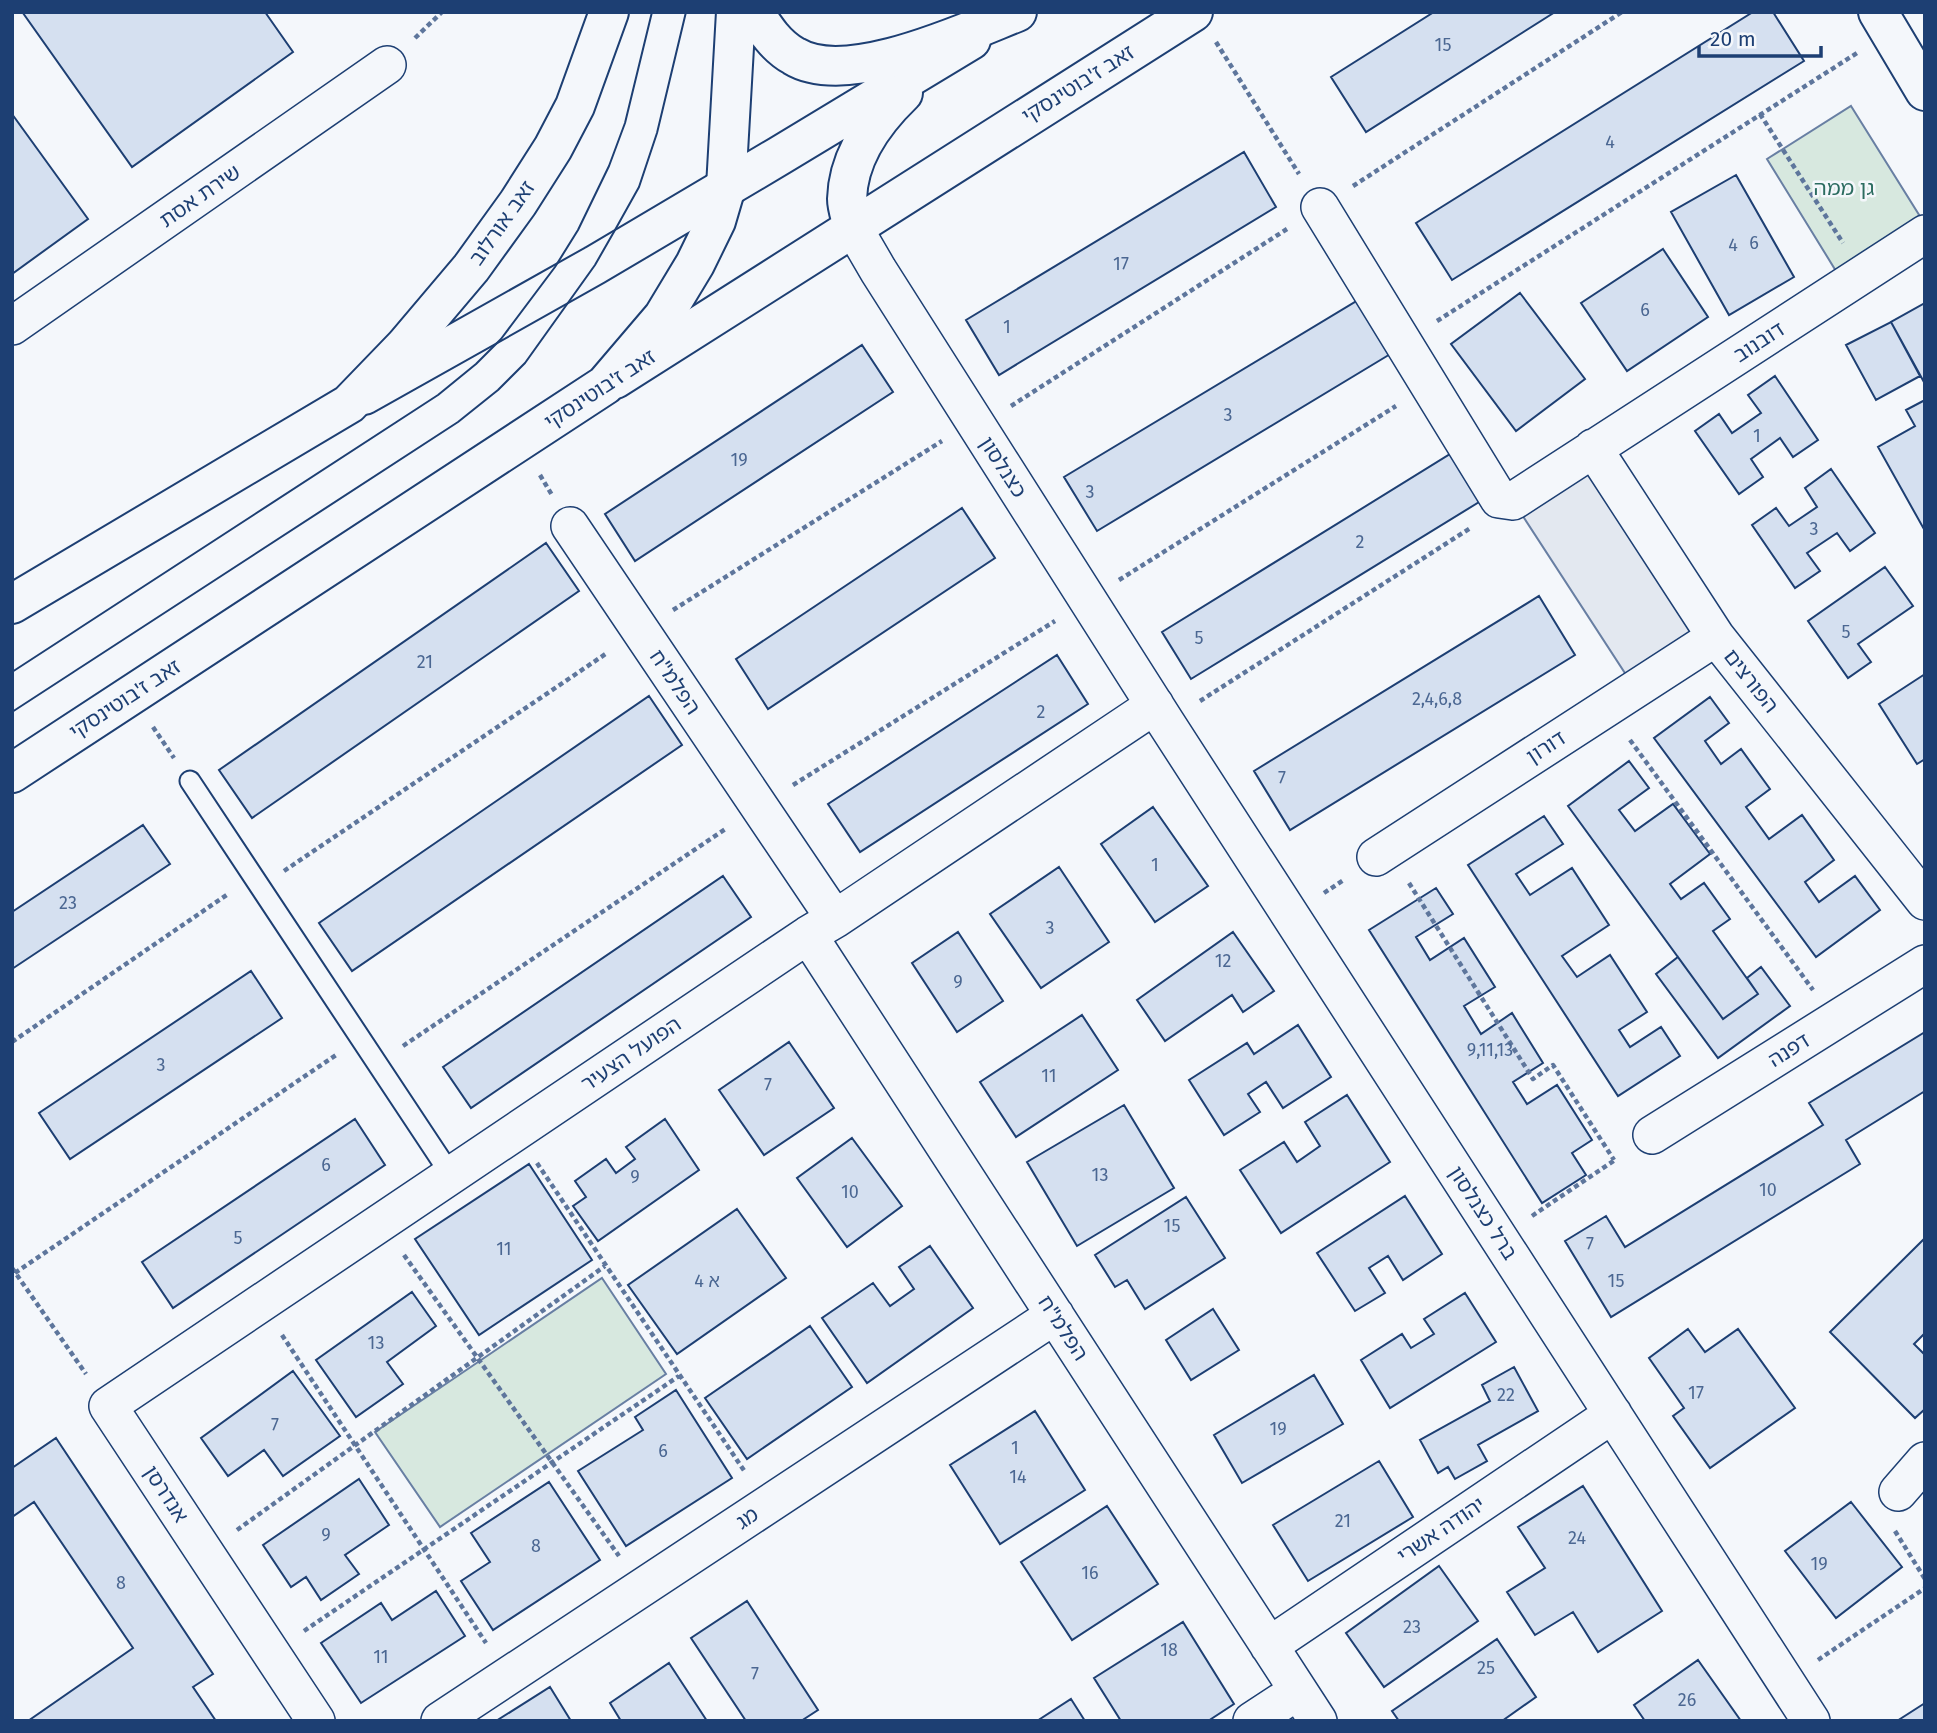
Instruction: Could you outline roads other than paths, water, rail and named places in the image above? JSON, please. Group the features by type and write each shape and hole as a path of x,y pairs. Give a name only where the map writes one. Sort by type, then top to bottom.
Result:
{"main road":[{"name":"זאב אורלוב","path":"349,404 421,327 471,268 518,203 553,148 575,106 609,12"},
{"path":"605,385 663,317 695,264 716,221 726,187 736,12"},
{"path":"754,12 776,43 795,57 816,65 847,65 889,59 1017,12"},
{"path":"12,604 349,404 595,265 1017,12"},
{"path":"1883,22 1925,91"},
{"name":"זאב ז'בוטינסקי","path":"12,773 605,385 853,227 1202,24"},
{"path":"853,227 847,202 849,179 857,154 894,102 911,85 966,43"}],"street":[{"name":"שירת אסת","path":"12,326 387,65"},
{"name":"דובנוב","path":"1320,207 1499,499 1513,501 1925,234"},
{"name":"כצנלסון","path":"853,227 1161,714"},
{"name":"הפורצים","path":"1593,448 1716,637 1925,901"},
{"name":"הפלמ\"ח","path":"570,526 758,806 821,927 1055,1315 1318,1721"},
{"name":"דורון","path":"1382,854 1716,637"},
{"name":"ברל כצנלסון","path":"1161,714 1811,1721"},
{"name":"הפועל הצעיר","path":"108,1406 821,927 1161,714"},
{"name":"דפנה","path":"1652,1135 1925,964"},
{"name":"מג","path":"440,1721 1055,1315"},
{"name":"אנדרסן","path":"108,1406 317,1721"},
{"name":"יהודה אשרי","path":"1269,1646 1613,1414"},
{"path":"1898,1492 1925,1461"},
{"path":"1251,1721 1298,1690"}],"lane":[{"path":"190,781 452,1175"}],"tram line":[{"path":"12,672 438,395 501,339 555,267 578,230 609,166 625,123 652,12"},
{"path":"12,712 458,422 498,390 525,363 595,265 639,187 657,133 686,12"}],"park label":[{"name":"גן ממה","path":"1844,188"}]}
